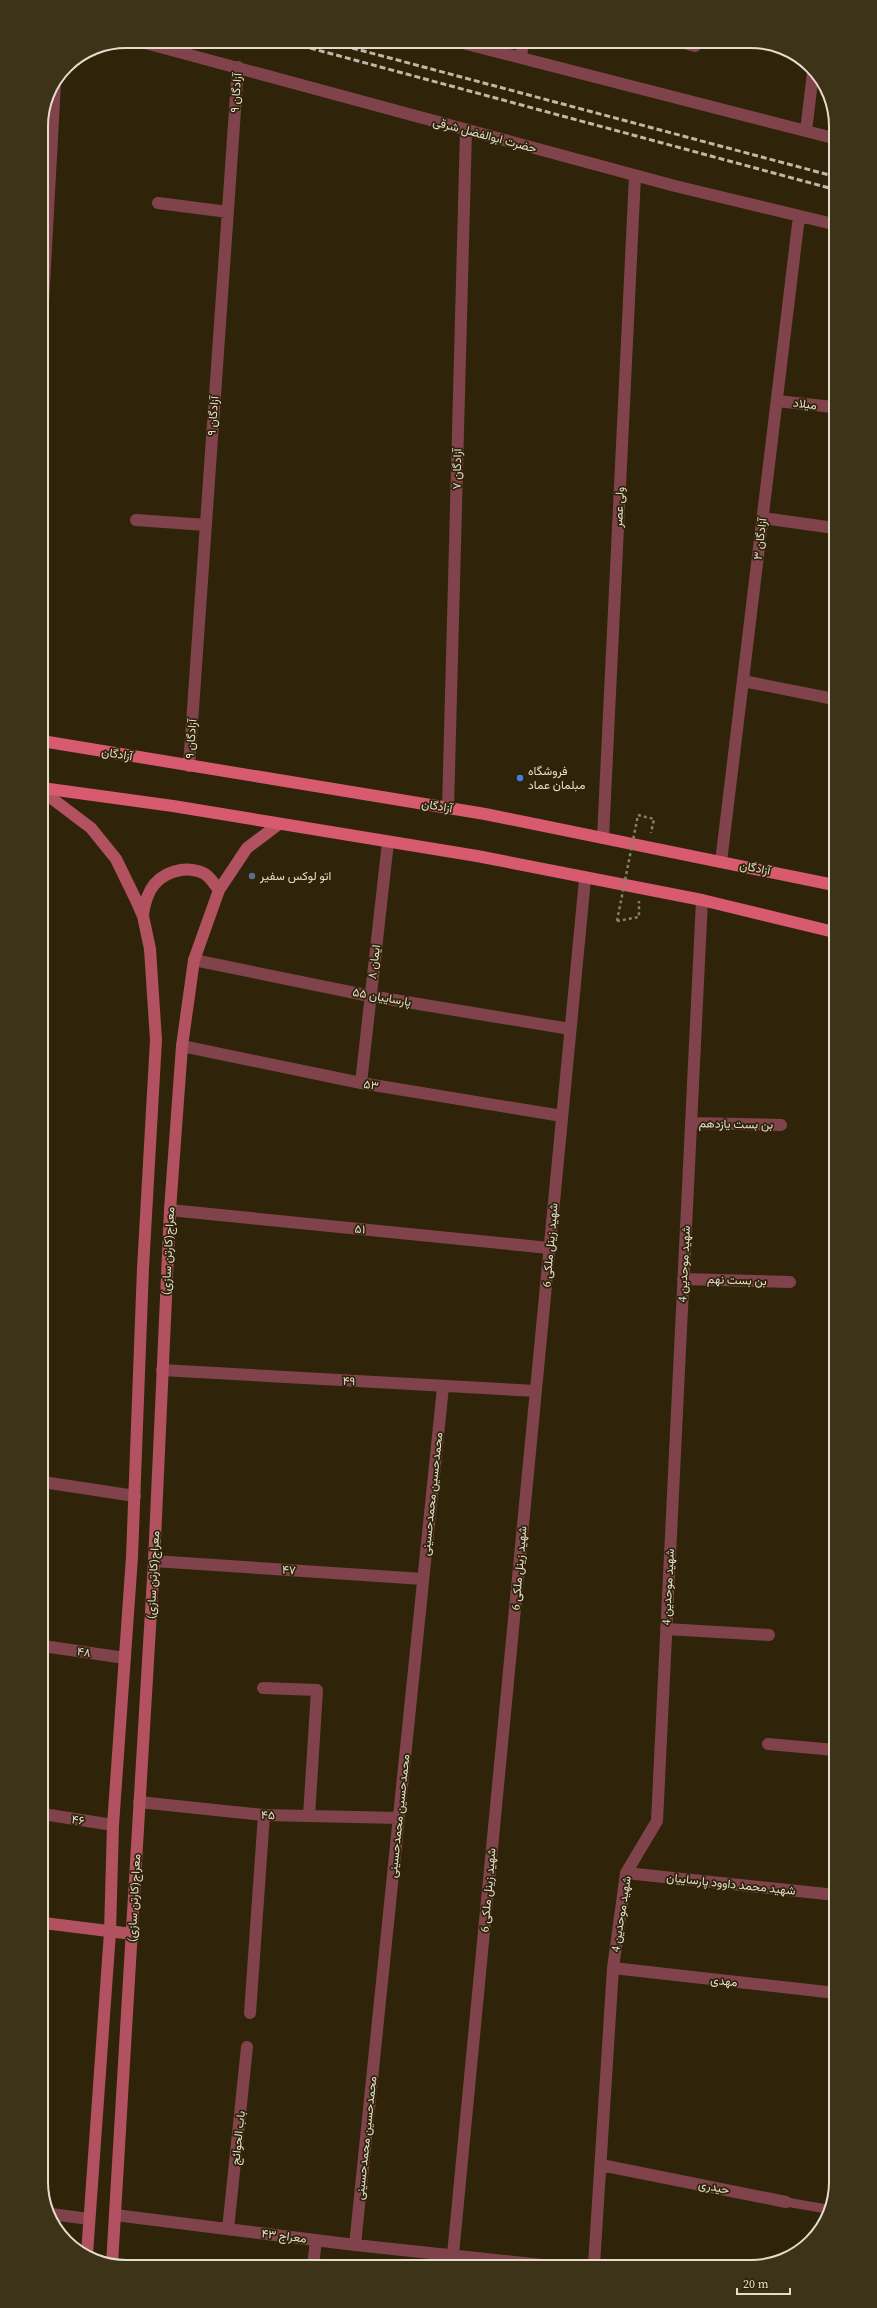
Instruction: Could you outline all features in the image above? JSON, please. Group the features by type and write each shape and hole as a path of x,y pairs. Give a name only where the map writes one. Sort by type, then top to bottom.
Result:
{"main road":[{"name":"آزادگان","path":"48,742 448,808 829,883"},
{"path":"48,789 477,856 585,879 702,900 829,930"}],"street":[{"name":"حضرت ابوالفضل شرقی","path":"165,48 635,176 829,223"},
{"path":"482,48 829,137"},
{"path":"521,58 523,48"},
{"name":"۹ آزادگان","path":"189,766 238,67"},
{"path":"806,131 812,78"},
{"path":"48,220 54,95"},
{"name":"۷ آزادگان","path":"448,808 466,130"},
{"name":"ولی عصر","path":"603,838 635,176"},
{"path":"158,203 228,212"},
{"name":"۳ آزادگان","path":"721,862 800,216"},
{"name":"میلاد","path":"777,401 829,406"},
{"path":"763,518 829,527"},
{"path":"136,520 206,526"},
{"path":"743,680 829,698"},
{"path":"48,796 91,828 116,859 143,916"},
{"name":"معراج(کارتن سازی)","path":"112,2258 154,1561 170,1210 182,1046 194,960 219,890 247,848 279,824"},
{"name":"۸ ایمان","path":"361,1083 388,842"},
{"path":"143,916 145,898 154,882 170,872 188,869 205,874 219,890"},
{"name":"6 شهید زینل ملکی","path":"452,2260 585,879"},
{"name":"4 شهید موحدین","path":"594,2260 613,1968 626,1873 657,1821 702,900"},
{"name":"معراج(کارتن سازی)","path":"87,2250 110,1932 113,1825 135,1496 143,1268 156,1040 150,949 143,916"},
{"name":"پارساییان ۵۵","path":"194,960 370,996 570,1029"},
{"name":"۵۳","path":"182,1046 361,1083 562,1116"},
{"name":"بن بست یازدهم","path":"691,1123 781,1125"},
{"name":"۵۱","path":"170,1210 549,1248"},
{"name":"بن بست نهم","path":"683,1279 790,1282"},
{"name":"۴۹","path":"162,1370 443,1387 536,1391"},
{"name":"محمدحسین محمدحسینی","path":"355,2246 443,1387"},
{"path":"48,1483 135,1496"},
{"name":"۴۷","path":"154,1561 423,1579"},
{"path":"666,1629 769,1635"},
{"name":"۴۸","path":"48,1647 125,1658"},
{"path":"263,1688 317,1690 309,1816"},
{"path":"768,1744 829,1749"},
{"name":"۴۵","path":"139,1802 264,1815 399,1818"},
{"name":"۴۶","path":"48,1815 113,1825"},
{"path":"250,2013 264,1815"},
{"name":"شهید محمد داوود پارساییان","path":"626,1873 829,1894"},
{"path":"48,1924 132,1934"},
{"name":"مهدی","path":"613,1968 829,1992"},
{"name":"باب الحوائج","path":"228,2229 247,2047"},
{"name":"حیدری","path":"601,2165 786,2202"},
{"path":"55,2215 89,2219"},
{"name":"معراج ۴۳","path":"115,2215 316,2240 446,2260"},
{"path":"314,2260 316,2240"}],"lane":[{"name":"حیدری","path":"786,2202 824,2209"}],"path":[{"path":"639,917 617,921 638,815 654,819"}],"railway":[{"path":"310,48 829,188"},
{"path":"352,48 829,175"}],"place":[{"name":"فروشگاه مبلمان عماد","path":"520,778"},
{"name":"اتو لوکس سفیر","path":"252,876"}]}
